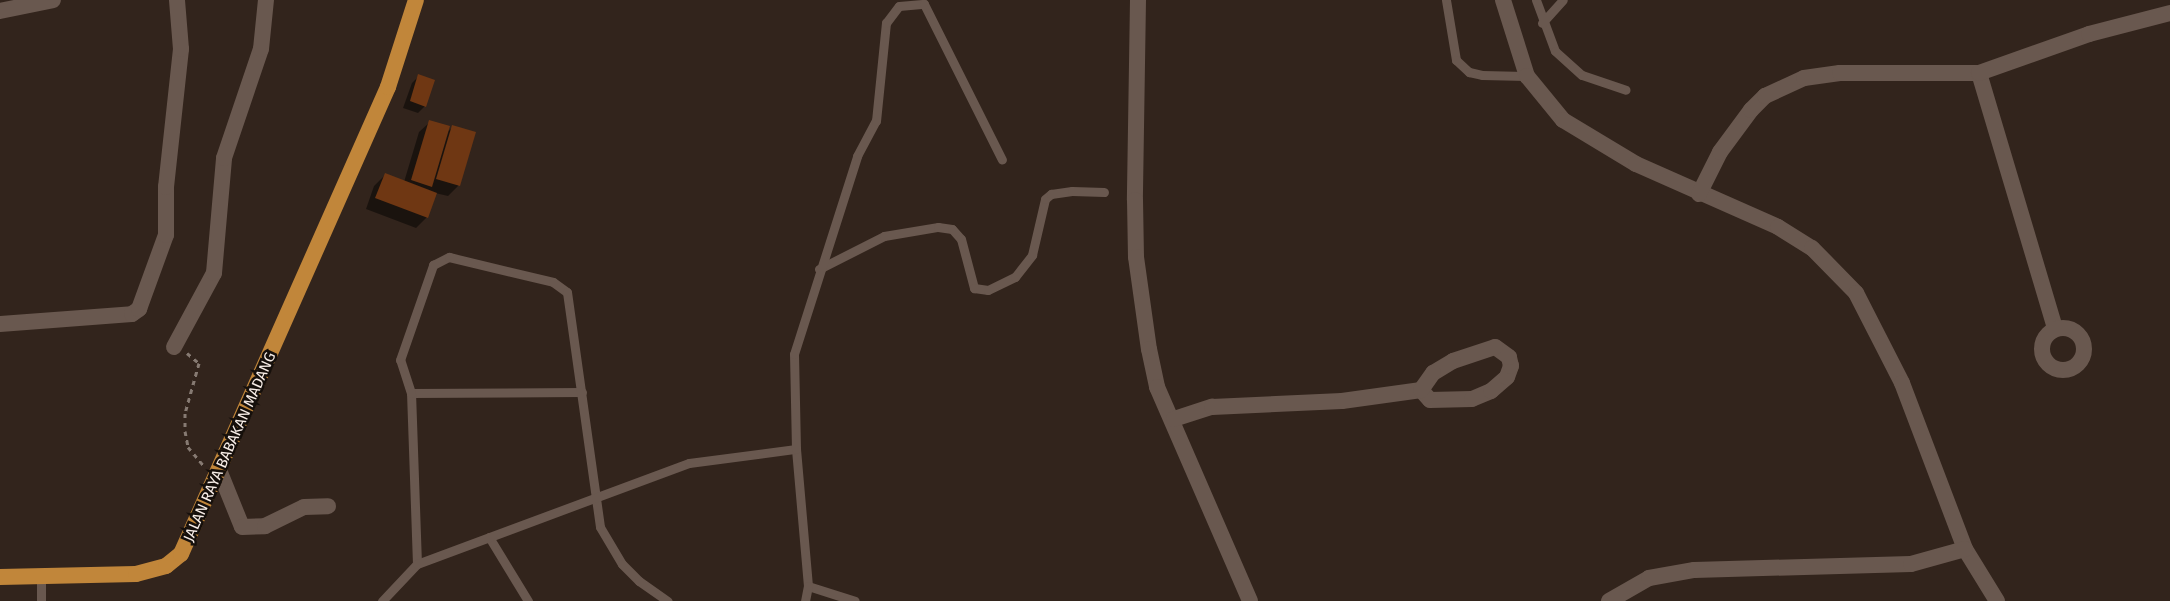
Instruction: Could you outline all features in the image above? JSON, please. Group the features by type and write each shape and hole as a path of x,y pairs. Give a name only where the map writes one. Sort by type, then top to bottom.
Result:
{"main road":[{"name":"JALAN RAYA BABAKAN MADANG","path":"0,577 136,574 175,561 186,547 350,168 388,87 414,1"}],"street":[{"path":"0,11 54,0"},
{"path":"0,324 132,314 139,309 166,235 166,187 181,49 177,0"},
{"path":"174,347 214,273 224,158 261,49 266,0"},
{"path":"1138,0 1134,122 1136,257 1155,377 1250,601"},
{"path":"1503,0 1527,76 1563,120 1585,136 1699,194 1751,212 1803,243 1856,293 1902,383 1965,549 1997,601"},
{"path":"1699,194 1720,152 1751,110 1766,96 1804,78 1840,73 1979,73 2089,34 2170,13"},
{"path":"1979,73 2055,328"},
{"path":"1174,419 1222,406 1342,401 1421,390 1433,373 1453,362 1495,347 1509,357 1511,366 1507,377 1491,391 1472,399 1430,400 1421,390"},
{"path":"219,470 242,527 266,525 304,507 328,506"},
{"path":"1609,601 1649,578 1695,570 1911,564 1965,549"}],"lane":[{"path":"1446,0 1456,60 1468,72 1482,75 1527,76"},
{"path":"1536,0 1542,23 1555,51 1582,75 1626,90"},
{"path":"1542,23 1563,0"},
{"path":"805,601 808,586 796,449 794,354 819,269 857,156 876,121 886,23 899,6 924,4 1002,160"},
{"path":"819,269 884,236 938,227 952,229 961,239 974,288 988,290 1015,277 1032,255 1045,199 1051,194 1104,192"},
{"path":"417,564 411,393 400,366 400,354 434,265 449,257 562,286 571,305 595,501 609,546 639,581 668,601"},
{"path":"411,393 582,392"},
{"path":"382,601 417,564 489,537 595,501 699,460 796,449"},
{"path":"489,537 528,601"},
{"path":"41,577 41,601"},
{"path":"808,586 855,601"}],"path":[{"path":"174,347 199,363 185,412 188,447 200,465 219,470"}],"building":[{"path":"418,74 435,80 426,107 410,101"},
{"path":"429,120 450,126 432,187 411,180"},
{"path":"452,125 476,132 460,186 436,179"},
{"path":"385,173 437,193 428,218 375,198"}]}
